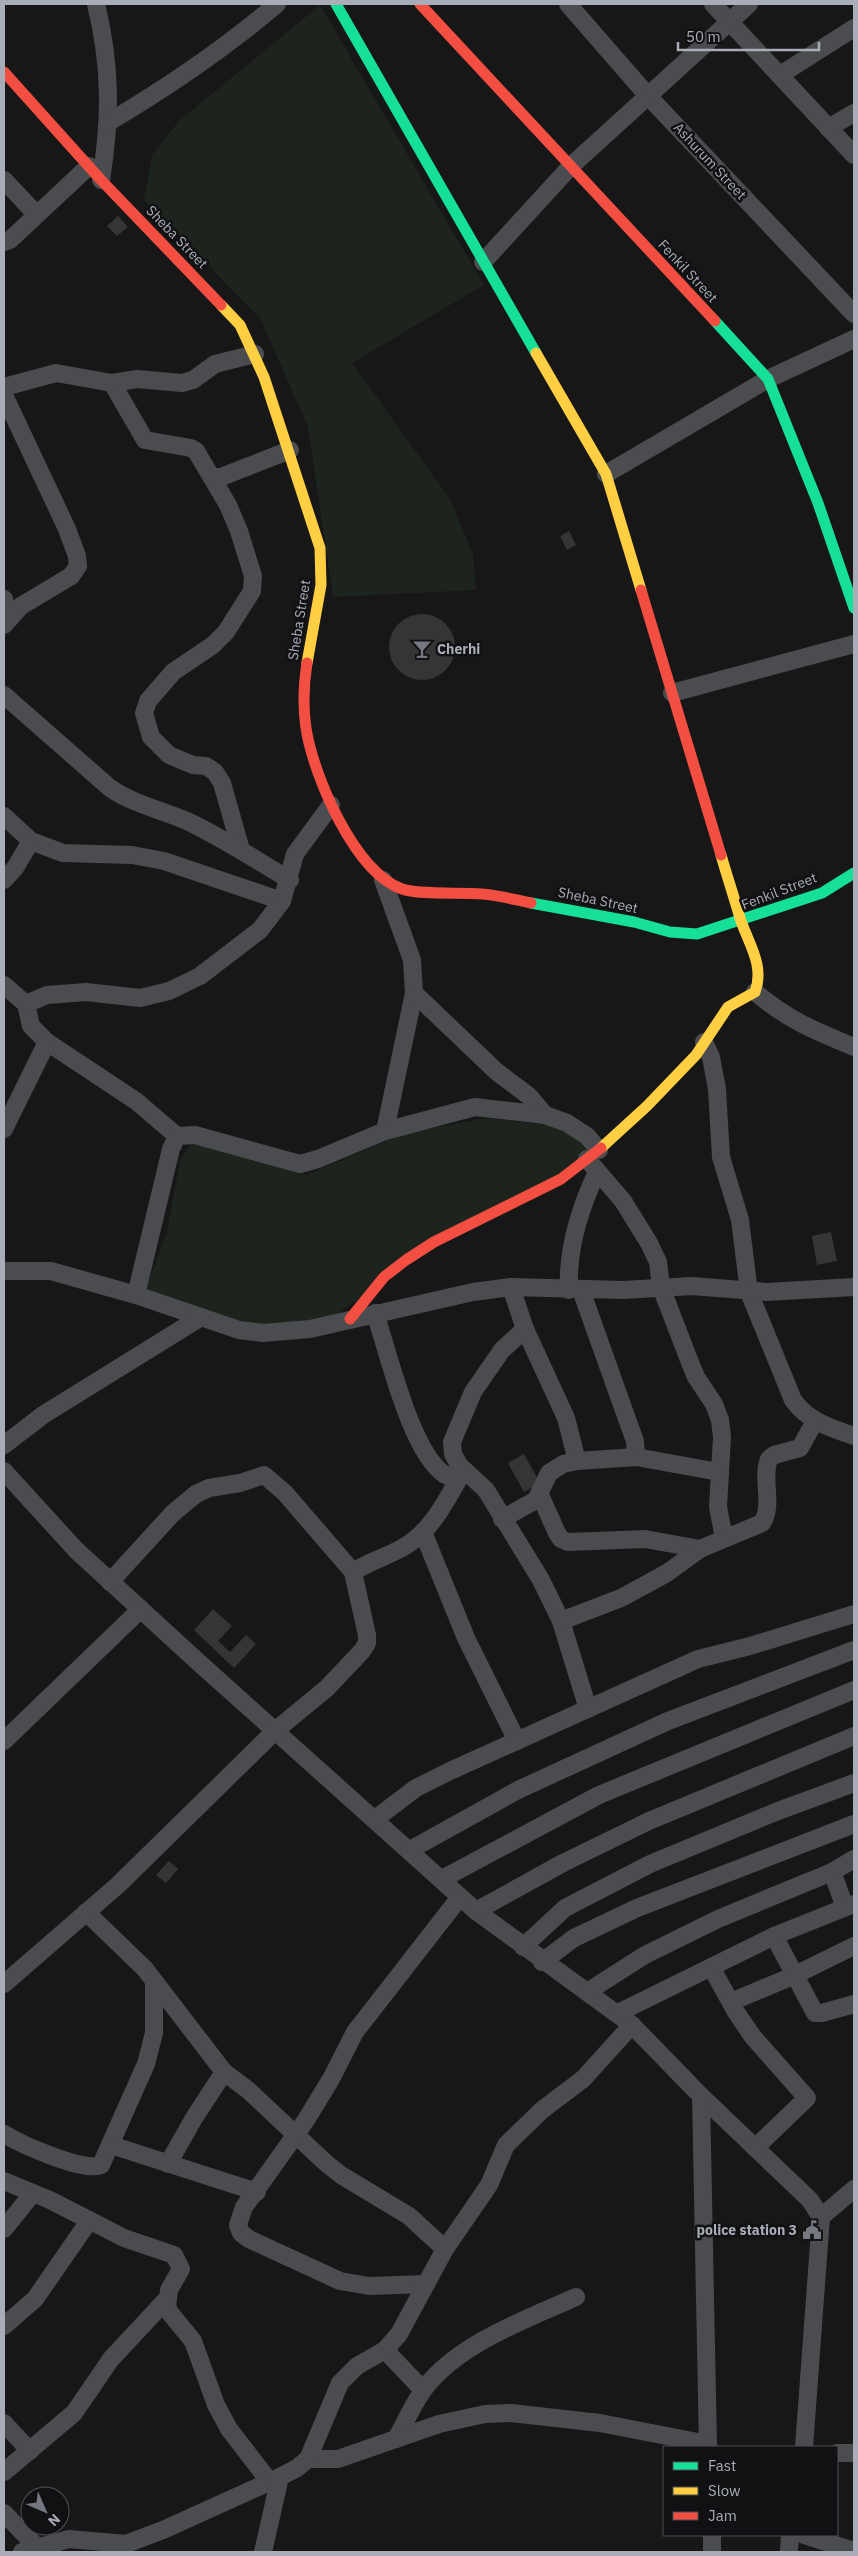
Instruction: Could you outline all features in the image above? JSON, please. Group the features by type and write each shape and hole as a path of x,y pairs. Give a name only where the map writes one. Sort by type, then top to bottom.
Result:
{"street":[{"path":"96,4 105,47 109,82 109,122 102,180"},
{"path":"109,122 160,92 215,55 277,4"},
{"path":"336,4 606,474 741,922 757,962 760,979 755,992 728,1006 696,1055 594,1160 561,1179 434,1242 406,1260 378,1283 350,1319"},
{"name":"Fenkil Street","path":"420,4 768,379 818,504 854,608"},
{"name":"Ashurum Street","path":"568,4 648,96 854,314"},
{"path":"713,4 854,155"},
{"path":"483,262 571,166 749,4"},
{"path":"780,75 854,28"},
{"name":"Sheba Street","path":"4,72 102,180 240,324 256,354 290,450 320,548 321,585 306,671 306,727 318,772 331,804 366,861 383,880 404,890 485,894 634,922 670,932 697,934"},
{"path":"828,128 854,113"},
{"path":"4,242 10,240 89,166"},
{"path":"4,180 36,214"},
{"path":"606,474 768,379 854,339"},
{"path":"4,387 56,373 112,383 136,379 182,383 192,380 215,364 256,354"},
{"path":"112,383 145,440 154,444 191,448 213,478 228,505 248,554 253,576 252,591 226,632 212,645 173,672 148,701 144,713 151,737 169,756 193,765 206,766 215,772 222,783 241,850"},
{"path":"4,395 67,529 77,556 78,566 71,576 21,606 6,621"},
{"path":"213,478 221,477 290,450"},
{"path":"4,599 6,621"},
{"path":"672,692 854,644"},
{"path":"4,695 110,788 124,798 186,821 241,850 290,880"},
{"path":"26,1004 47,995 86,992 140,998 168,990 200,976 260,930 282,901 290,880 295,854 331,804"},
{"path":"4,816 31,841 63,853 132,855 164,861 282,901"},
{"path":"4,880 15,868 31,841"},
{"name":"Fenkil Street","path":"697,934 741,922 822,893 854,873"},
{"path":"383,880 412,960 414,993 385,1131"},
{"path":"4,985 26,1004 31,1026 47,1042 136,1101 177,1136 194,1135 300,1164 318,1159 385,1131 475,1107 545,1115 567,1123 587,1136 594,1160 623,1201 649,1243 658,1262 661,1287 692,1368 714,1404 720,1420 722,1437 718,1507 724,1538"},
{"path":"755,992 773,1007 804,1027 854,1047"},
{"path":"414,993 497,1072 529,1096 545,1115"},
{"path":"4,1129 47,1042"},
{"path":"704,1042 711,1057 717,1089 721,1157 740,1220 749,1292 793,1400 802,1412 815,1421 854,1436"},
{"path":"136,1295 171,1149 177,1136"},
{"path":"594,1160 568,1265 575,1290 635,1441 636,1457"},
{"path":"4,1271 51,1271 136,1295 239,1330 263,1333 310,1329 473,1292 511,1287 575,1290 692,1286 749,1292 854,1287"},
{"path":"511,1287 525,1329 566,1418 577,1460"},
{"path":"375,1313 402,1404 426,1454 445,1475 461,1474 486,1490 541,1580 560,1621 588,1709"},
{"path":"4,1444 43,1415 201,1317"},
{"path":"353,1572 401,1548 423,1532 461,1474 453,1454 452,1442 459,1419 473,1392 502,1350 525,1329"},
{"path":"560,1621 634,1592 667,1573 700,1549 762,1523 765,1518 767,1505 769,1459 774,1455 800,1448 815,1421"},
{"path":"502,1519 536,1500 540,1495 543,1481 548,1473 563,1464 577,1460 636,1457 719,1472"},
{"path":"4,1471 76,1550 140,1610 476,1911 542,1962 618,2013 632,2025 701,2096 810,2200 822,2216 804,2446"},
{"path":"4,1984 118,1884 276,1730 327,1688 356,1659 367,1643 367,1635 353,1572 285,1494 264,1475 240,1484 209,1488 196,1494 173,1513 110,1582"},
{"path":"540,1495 557,1533 561,1539 568,1542 644,1539 700,1549"},
{"path":"423,1532 466,1638 517,1741"},
{"path":"4,1741 140,1610"},
{"path":"375,1819 416,1788 698,1659 750,1646 854,1614"},
{"path":"410,1850 518,1790 668,1721 854,1650"},
{"path":"442,1879 598,1795 854,1690"},
{"path":"476,1911 563,1863 649,1820 854,1736"},
{"path":"523,1947 565,1908 650,1864 778,1811 853,1787"},
{"path":"542,1962 574,1938 637,1908 854,1824"},
{"path":"587,1992 645,1955 718,1919 832,1872 854,1859"},
{"path":"618,2013 774,1936 850,1906 832,1872"},
{"path":"426,2284 369,2286 340,2282 249,2239 240,2233 238,2225 244,2207 257,2192 296,2136 332,2079 355,2032 460,1897"},
{"path":"86,1912 154,1980 224,2072 248,2090 341,2176 410,2216 445,2250"},
{"path":"774,1936 815,2013 822,2013 854,2004"},
{"path":"731,2002 795,1975 854,1946"},
{"path":"711,1967 753,2037 807,2098 755,2148"},
{"path":"4,2134 43,2153 97,2167 105,2160 148,2056 154,2033 154,1980"},
{"path":"308,2459 340,2383 358,2366 385,2350 399,2334 445,2250 489,2185 506,2145 542,2110 583,2079 632,2025"},
{"path":"168,2164 194,2118 224,2072"},
{"path":"4,2513 29,2550 70,2539 128,2548 274,2479 308,2459 338,2459 439,2424 485,2414 511,2413 600,2423 708,2446 701,2096"},
{"path":"111,2145 257,2192"},
{"path":"4,2181 33,2192 124,2238 174,2255 182,2269 166,2300 111,2359 74,2413 4,2472"},
{"path":"822,2216 854,2189"},
{"path":"4,2229 33,2192"},
{"path":"4,2326 35,2299 89,2221"},
{"path":"396,2439 423,2390 451,2362 481,2342 576,2297"},
{"path":"166,2300 170,2313 193,2341 216,2404 229,2429 274,2479"},
{"path":"385,2350 423,2390"},
{"path":"4,2423 30,2451"},
{"path":"838,2453 854,2453"},
{"path":"263,2552 274,2479"},
{"path":"712,2536 712,2552"},
{"path":"789,2552 790,2536"},
{"path":"807,2536 854,2551"}],"shaded area":[{"path":"320,5 484,285 352,363 450,499 473,554 476,590 333,597 308,427 260,318 144,200 152,155 179,121"},
{"path":"487,1118 546,1125 575,1136 593,1155 429,1246 323,1325 252,1332 145,1291 167,1232 180,1161 190,1144 204,1145 307,1175 402,1134"}],"building":[{"path":"118,216 128,227 117,236 107,226"},
{"path":"569,531 576,545 567,550 560,536"},
{"name":"Cherhi","path":"428,614 446,623 453,634 455,647 453,660 446,671 435,678 416,680 398,671 391,660 389,641 398,623 409,616"},
{"path":"831,1232 837,1261 817,1265 812,1236"},
{"path":"524,1454 540,1483 524,1492 508,1463"},
{"path":"213,1609 232,1626 218,1641 230,1652 246,1635 256,1644 234,1668 194,1630"},
{"path":"169,1861 178,1869 166,1883 156,1875"}],"traffic: fast":[{"path":"336,4 536,353"},
{"path":"715,321 768,379 818,503 854,608"},
{"path":"531,903 634,922 670,932 697,934 822,893 854,873"}],"traffic: slow":[{"path":"221,305 240,325 264,377 320,548 321,585 307,663"},
{"path":"536,353 606,474 641,590"},
{"path":"601,1148 647,1106 696,1055 728,1007 755,992 758,982 757,963 740,918 721,855"}],"traffic: jam":[{"path":"420,4 715,321"},
{"path":"4,72 101,180 221,305"},
{"path":"641,590 721,855"},
{"path":"307,663 304,712 310,748 317,771 339,820 368,864 385,879 409,891 474,893 501,896 531,903"},
{"path":"350,1319 384,1277 406,1260 434,1242 561,1179 601,1148"}],"place":[{"name":"Cherhi","path":"422,649"},
{"name":"police station 3","path":"812,2230"}]}
